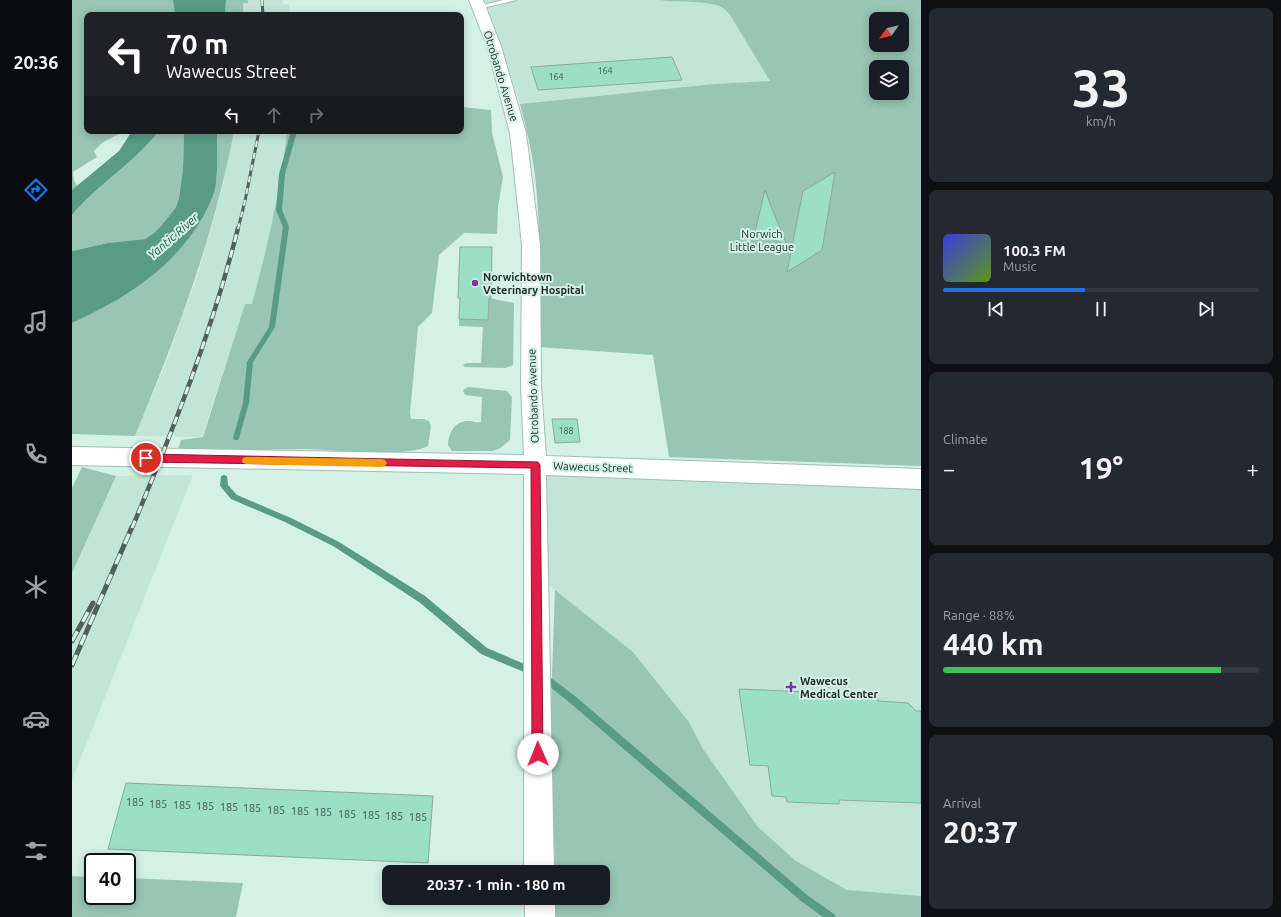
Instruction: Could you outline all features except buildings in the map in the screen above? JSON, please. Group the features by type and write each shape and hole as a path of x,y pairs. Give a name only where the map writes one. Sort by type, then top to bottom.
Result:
{"street":[{"name":"Otrobando Avenue","path":"478,3 494,46 518,133 531,245 531,386 535,465 536,694 539,865"},
{"name":"Wawecus Street","path":"72,456 535,465 921,479"},
{"path":"540,905 540,917"}],"lane":[{"path":"478,3 513,0"}],"shaded area":[{"path":"248,0 283,0 283,4 289,4 290,12 243,12 243,3 248,3"},
{"path":"484,0 660,0 712,3 722,7 730,15 771,81 714,84 520,104"},
{"path":"233,134 287,134 273,219 252,304 245,304 202,437 135,436 165,365 198,273 221,194"},
{"name":"Wawecus Medical Center","path":"535,465 921,483 921,896 847,890 796,861 758,827 703,749 689,722 633,652 536,575"},
{"path":"193,475 72,780 72,573 116,476"}],"green space":[{"path":"72,0 173,0 175,12 84,12 84,134 118,134 102,143 94,151 97,157 73,172 74,180 77,186 72,190"},
{"path":"226,0 248,0 248,3 243,3 243,12 225,12"},
{"name":"Norwich Little League","path":"660,0 921,0 921,466 669,457 653,355 539,347 539,240 537,197 532,157 520,104 714,84 770,81 730,15 721,7 700,2"},
{"path":"464,107 491,110 492,133 503,177 498,207 497,234 464,233 439,255 432,313 418,327 410,413 411,419 424,419 429,421 431,426 428,446 417,450 403,452 273,449 177,453 181,440 203,437 245,304 252,304 273,218 287,134 464,134"},
{"path":"156,134 184,134 183,169 179,198 176,207 162,225 145,239 108,243 72,251 72,215 93,193 149,143"},
{"path":"217,134 233,134 226,170 205,248 179,324 135,436 72,434 72,323 110,304 146,280 178,251 203,217 213,196 217,177"},
{"path":"489,298 514,303 513,365 505,368 465,367 463,365 466,363 481,363 483,327 459,326 459,319 488,320"},
{"path":"468,387 507,391 512,397 510,440 499,449 492,451 452,451 448,445 451,431 457,424 465,421 481,422 482,397 465,395 463,390"},
{"path":"82,467 116,476 72,573 72,488"},
{"path":"555,590 633,652 689,722 703,749 758,827 796,861 847,890 921,896 921,917 556,917 556,905 610,905 610,865 555,865 550,733"},
{"path":"72,876 84,877 84,905 136,905 136,878 243,883 236,917 72,917"}],"water":[{"path":"173,0 226,0 225,12 175,12"},
{"path":"130,134 156,134 139,153 93,193 72,215 72,190 119,151"},
{"name":"Yantic River","path":"184,134 217,134 217,177 214,192 203,217 178,252 163,267 129,292 72,323 72,251 108,243 145,239 154,233 176,207 179,198 183,169"}],"waterway":[{"path":"236,438 246,403 250,362 272,327 286,227 279,210 282,174 293,134"},
{"path":"224,478 224,486 234,497 288,520 336,544 422,599 484,651 531,671"},
{"path":"543,676 572,699 804,898 831,917"}],"railway":[{"path":"262,0 263,12"},
{"path":"238,229 258,134"},
{"path":"132,528 191,380 228,267 238,228"},
{"path":"72,665 132,527"},
{"path":"72,641 93,603"}],"slow traffic":[{"path":"246,461 382,463"}],"place":[{"name":"Norwichtown Veterinary Hospital","path":"475,283"},
{"name":"Wawecus Medical Center","path":"791,687"}],"route":[{"path":"146,458 535,465 538,754"}]}
